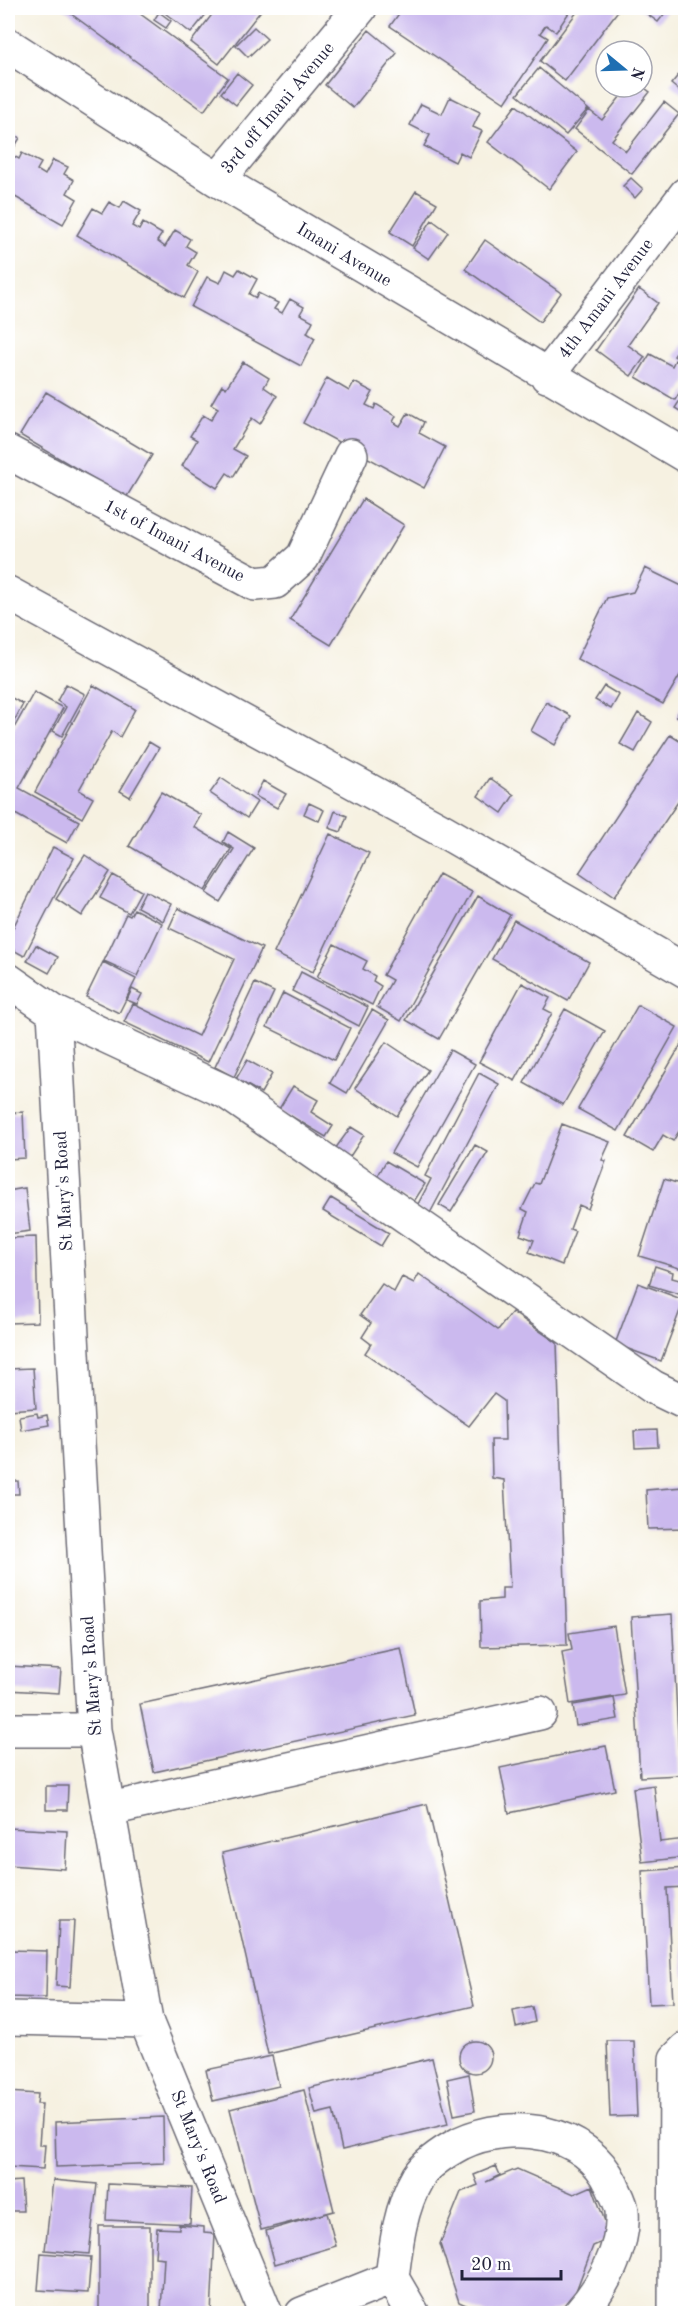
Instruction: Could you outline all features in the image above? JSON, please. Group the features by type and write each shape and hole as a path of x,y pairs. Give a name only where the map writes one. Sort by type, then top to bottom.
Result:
{"street":[{"name":"3rd off Imani Avenue","path":"218,180 360,8"},
{"name":"Imani Avenue","path":"8,45 218,180 686,456"},
{"name":"4th Amani Avenue","path":"547,376 686,194"},
{"name":"1st of Imani Avenue","path":"8,452 255,584 275,582 303,557 351,455"},
{"path":"8,592 445,832 686,971"},
{"path":"8,981 54,1012 226,1092 644,1381 686,1403"},
{"name":"St Mary's Road","path":"54,1012 94,1730 110,1809 146,2021 266,2313"},
{"path":"110,1809 540,1713"},
{"path":"8,1730 94,1730"},
{"path":"8,2018 146,2021"},
{"path":"675,2313 676,2059 686,2049"},
{"path":"413,2313 392,2278 396,2240 406,2205 419,2175 446,2151 473,2137 522,2129 556,2136 593,2160 608,2178 622,2208 622,2235 613,2258 600,2288 579,2313"},
{"path":"302,2313 392,2278"}],"building":[{"path":"63,8 132,8 228,78 204,111"},
{"path":"163,8 211,8 191,33 161,10"},
{"path":"217,8 263,8 219,64 191,42"},
{"path":"403,8 572,8 556,32 546,25 540,33 548,38 505,103 390,26"},
{"path":"580,8 620,8 597,39 594,39 594,43 565,81 540,61"},
{"path":"639,8 669,8 658,22"},
{"path":"159,12 171,21 166,28 154,20"},
{"path":"254,27 267,39 248,57 236,45"},
{"path":"369,30 397,53 353,108 325,85"},
{"path":"686,66 686,96 671,84"},
{"path":"539,68 588,109 566,135 517,95"},
{"path":"237,73 252,85 236,105 221,93"},
{"path":"450,97 480,112 473,127 482,131 469,157 460,152 455,162 424,146 430,135 410,125 421,104 442,114"},
{"path":"619,99 644,99 612,140 626,151 664,102 679,114 632,174 575,129 589,110 602,120"},
{"path":"516,105 577,152 549,189 488,142"},
{"path":"8,131 20,138 10,154 19,159 22,153 41,163 37,170 45,175 53,160 68,167 64,174 74,180 67,193 77,199 63,224 8,193"},
{"path":"631,178 643,189 635,198 623,186"},
{"path":"416,191 437,203 412,246 390,232"},
{"path":"124,201 141,211 132,226 139,230 143,223 162,234 157,241 165,247 175,230 190,239 186,246 196,252 188,265 198,272 184,298 77,235 93,208 102,213 109,202 120,208"},
{"path":"432,220 448,232 429,259 413,248"},
{"path":"485,240 561,293 540,322 465,269"},
{"path":"239,269 257,279 249,294 256,298 258,293 278,303 274,309 282,313 290,299 304,307 300,314 313,321 307,333 315,338 301,366 191,307 207,277 220,283 226,270 235,275"},
{"path":"639,289 658,303 628,345 645,357 631,376 596,350"},
{"path":"686,338 686,364 674,356"},
{"path":"650,354 672,366 675,360 686,366 686,382 675,400 636,377"},
{"path":"243,362 269,378 264,387 277,396 260,424 252,418 233,449 246,456 233,477 227,473 217,488 182,466 197,440 190,436 203,415 211,420 218,408 211,404 222,385 226,388"},
{"path":"327,378 349,391 354,382 373,392 366,405 374,409 376,404 396,416 393,422 400,426 408,413 424,422 419,433 445,447 424,488 303,423"},
{"path":"686,391 686,415 675,408"},
{"path":"46,392 152,455 126,498 20,435"},
{"path":"363,499 404,525 331,645 290,620"},
{"path":"645,568 686,588 686,665 663,704 577,659 607,598 633,592"},
{"path":"66,684 85,694 62,736 53,731 66,707 57,701"},
{"path":"93,685 135,709 120,737 112,731 79,790 93,798 82,818 35,792"},
{"path":"604,686 619,695 611,709 595,700"},
{"path":"34,692 63,708 19,788 79,821 67,843 8,810 8,739"},
{"path":"8,696 23,704 8,733"},
{"path":"684,701 686,702 686,722 676,717"},
{"path":"546,702 571,716 555,745 531,731"},
{"path":"638,713 652,722 635,752 620,744"},
{"path":"670,735 686,745 686,790 614,897 579,873"},
{"path":"149,742 159,748 130,797 120,791"},
{"path":"221,778 257,802 247,818 210,793"},
{"path":"490,778 514,795 502,813 478,796"},
{"path":"263,781 286,794 277,808 255,796"},
{"path":"161,792 201,815 194,827 231,849 205,891 129,846"},
{"path":"309,803 324,810 319,821 304,814"},
{"path":"335,811 347,816 341,832 329,828"},
{"path":"228,832 254,848 220,902 206,893 234,849 223,842"},
{"path":"330,834 369,853 313,972 274,953"},
{"path":"53,847 74,858 24,956 8,947 8,938"},
{"path":"85,855 110,872 82,916 56,899"},
{"path":"439,874 472,892 401,1021 377,1007 392,980 383,975"},
{"path":"113,875 141,891 129,913 100,898"},
{"path":"145,891 171,904 163,921 137,907"},
{"path":"478,896 510,915 439,1039 406,1020"},
{"path":"178,908 262,948 208,1062 124,1022 133,1004 198,1036 234,959 169,928"},
{"path":"134,909 162,923 137,976 104,961 126,914 130,916"},
{"path":"514,920 589,962 568,1001 492,959"},
{"path":"334,944 367,961 363,969 375,976 373,981 381,986 372,1005 317,977"},
{"path":"36,945 58,957 49,973 27,961"},
{"path":"103,962 136,979 119,1013 86,997"},
{"path":"301,972 368,1007 359,1026 292,991"},
{"path":"255,983 274,992 234,1077 215,1067"},
{"path":"522,983 550,998 544,1009 552,1013 515,1081 479,1062"},
{"path":"132,989 142,994 137,1004 127,1000"},
{"path":"8,991 21,998 9,1021 8,1020"},
{"path":"283,993 350,1028 334,1060 267,1027"},
{"path":"638,1005 677,1027 618,1131 578,1109"},
{"path":"565,1009 605,1031 563,1105 524,1083"},
{"path":"372,1010 389,1020 347,1093 330,1083"},
{"path":"686,1036 686,1120 673,1141 663,1135 653,1152 627,1137"},
{"path":"386,1042 428,1070 397,1116 355,1088"},
{"path":"450,1050 475,1064 417,1167 391,1153"},
{"path":"247,1060 272,1074 261,1093 236,1079"},
{"path":"479,1073 499,1084 429,1215 416,1208 431,1179 425,1176"},
{"path":"293,1086 318,1100 311,1112 333,1126 326,1137 279,1109"},
{"path":"23,1112 25,1158 8,1159 8,1113"},
{"path":"562,1124 610,1142 602,1160 606,1161 588,1209 579,1205 570,1229 575,1231 562,1265 529,1252 534,1240 520,1235 528,1212 522,1209 535,1183 539,1184"},
{"path":"351,1127 364,1135 349,1158 335,1149"},
{"path":"475,1145 488,1152 451,1212 439,1205"},
{"path":"386,1161 425,1184 413,1203 375,1181"},
{"path":"664,1179 686,1186 686,1270 639,1256"},
{"path":"25,1188 30,1231 8,1234 8,1191"},
{"path":"331,1198 389,1233 381,1246 323,1211"},
{"path":"36,1237 38,1322 8,1323 8,1238"},
{"path":"655,1266 673,1272 672,1278 683,1281 679,1294 649,1285"},
{"path":"419,1274 498,1330 512,1312 557,1343 567,1645 481,1647 480,1601 502,1599 502,1588 510,1588 504,1480 492,1478 491,1440 505,1440 504,1401 494,1394 469,1426 365,1353 371,1344 362,1337 371,1323 360,1315 382,1284 394,1292 402,1277 414,1283"},
{"path":"638,1283 684,1300 661,1361 615,1344"},
{"path":"33,1368 36,1408 8,1410 8,1369"},
{"path":"37,1413 38,1417 47,1415 49,1425 21,1430 19,1416"},
{"path":"657,1430 658,1447 635,1448 634,1431"},
{"path":"682,1453 686,1453 686,1528 648,1529 646,1490 683,1487"},
{"path":"8,1481 18,1481 19,1494 9,1494"},
{"path":"672,1614 680,1775 640,1777 631,1617"},
{"path":"614,1626 625,1695 570,1704 562,1652 572,1650 569,1633"},
{"path":"401,1648 415,1715 154,1772 140,1704"},
{"path":"8,1666 61,1669 59,1693 8,1690"},
{"path":"614,1698 618,1719 576,1726 573,1705"},
{"path":"606,1746 615,1790 509,1813 500,1768"},
{"path":"654,1785 660,1842 686,1839 686,1857 642,1862 633,1788"},
{"path":"46,1786 68,1786 67,1810 46,1810"},
{"path":"427,1804 474,2006 268,2054 222,1853"},
{"path":"8,1828 67,1831 65,1869 8,1865"},
{"path":"686,1868 686,1887 667,1888 673,2003 649,2004 642,1871"},
{"path":"680,1900 686,1900 686,1976 684,1976"},
{"path":"59,1921 74,1921 70,1987 56,1986"},
{"path":"8,1950 47,1951 46,1998 8,1997"},
{"path":"532,2007 535,2022 516,2027 513,2011"},
{"path":"475,2041 486,2046 491,2057 486,2068 475,2073 464,2068 459,2057 464,2046"},
{"path":"607,2041 634,2041 637,2116 610,2117"},
{"path":"272,2056 279,2086 213,2101 206,2070"},
{"path":"432,2058 448,2124 342,2150 333,2110 316,2114 309,2088"},
{"path":"469,2074 475,2111 454,2115 447,2079"},
{"path":"304,2090 334,2211 261,2230 230,2109"},
{"path":"8,2092 38,2094 37,2104 42,2104 39,2145 45,2145 43,2169 8,2167"},
{"path":"163,2117 164,2163 56,2167 55,2122"},
{"path":"496,2166 500,2175 486,2182 517,2169 574,2194 592,2186 611,2238 593,2246 571,2304 545,2314 486,2314 459,2302 440,2244 461,2192 478,2185 474,2175"},
{"path":"53,2180 97,2184 89,2254 45,2250"},
{"path":"21,2181 23,2211 8,2211 8,2182"},
{"path":"108,2184 192,2188 190,2224 106,2220"},
{"path":"327,2213 336,2246 275,2264 266,2231"},
{"path":"179,2225 204,2227 204,2233 215,2234 211,2314 161,2311 164,2258 155,2257 157,2228 179,2229"},
{"path":"99,2226 150,2226 150,2311 99,2311"},
{"path":"41,2253 91,2257 88,2293 38,2290"},
{"path":"8,2259 12,2259 11,2297 8,2297"}]}
